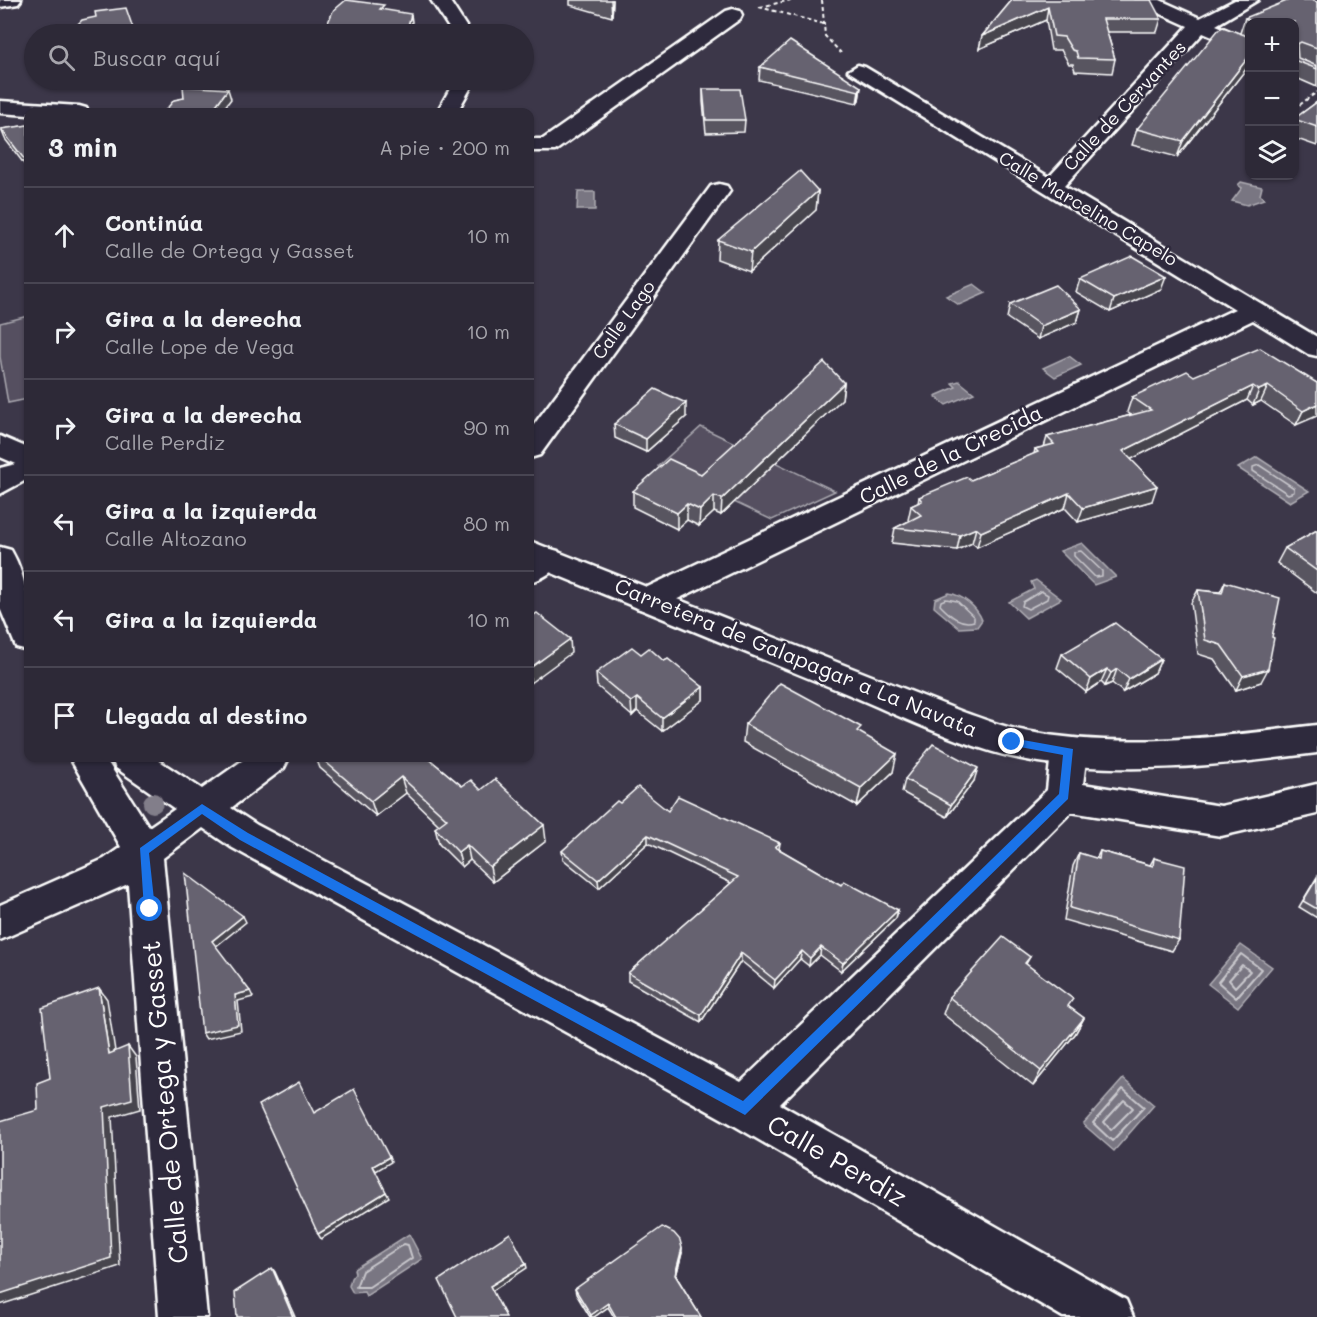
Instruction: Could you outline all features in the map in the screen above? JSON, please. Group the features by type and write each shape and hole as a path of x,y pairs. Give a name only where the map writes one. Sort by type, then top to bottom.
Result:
{"street":[{"path":"0,2 12,0"},
{"path":"440,0 456,24"},
{"path":"1145,0 1245,45"},
{"path":"1193,22 1221,0"},
{"path":"1193,22 1249,0"},
{"path":"538,146 733,15"},
{"name":"Calle de Cervantes","path":"1052,186 1193,22"},
{"name":"Calle Marcelino Capelo","path":"858,71 1317,348"},
{"path":"449,108 459,90"},
{"path":"0,107 24,109"},
{"name":"Calle Lago","path":"534,444 719,191"},
{"name":"Calle de la Crecida","path":"648,600 1254,310"},
{"path":"0,484 10,474 24,471"},
{"path":"0,558 8,588 24,628"},
{"name":"Carretera de Galapagar a La Navata","path":"535,561 648,600 951,722 1023,745 1069,752 1112,755 1209,752 1317,739"},
{"path":"745,1108 1064,796 1069,752"},
{"path":"89,762 144,851"},
{"name":"Calle Perdiz","path":"134,762 244,836 745,1108 1109,1317"},
{"path":"0,923 117,871 266,762"},
{"path":"1064,796 1221,820 1317,799"},
{"name":"Calle de Ortega y Gasset","path":"144,851 183,1317"}],"path":[{"path":"752,0 759,7 824,24"},
{"path":"822,0 825,36 858,71"},
{"path":"1299,105 1317,92"}],"shaded area":[{"path":"24,317 24,400 8,403 0,357 0,323"},
{"path":"701,427 835,491 772,520 658,466"}],"water":[{"path":"1241,182 1262,187 1260,195 1264,199 1247,205 1232,201 1242,188 1238,185"},
{"path":"578,192 595,192 595,210 577,210"},
{"path":"974,284 986,293 959,305 946,296"},
{"path":"1069,356 1081,365 1055,377 1043,368"},
{"path":"959,381 974,393 946,405 935,396 956,387 952,383"},
{"path":"1257,457 1309,491 1290,502 1238,468"},
{"path":"1082,543 1116,577 1094,585 1060,551"},
{"path":"1036,580 1061,599 1026,618 1009,602 1034,589 1031,582"},
{"path":"949,593 964,599 973,606 982,620 977,627 959,628 934,607 935,599"},
{"path":"1241,945 1272,967 1238,1007 1208,984"},
{"path":"1123,1079 1154,1105 1114,1151 1083,1124"},
{"path":"409,1234 422,1259 366,1296 364,1292 353,1293 349,1286 355,1273 354,1269"}],"building":[{"path":"346,0 384,5 380,9 411,14 408,24 327,24 333,11"},
{"path":"1012,0 1151,0 1161,19 1103,19 1115,59 1078,58 1076,51 1072,50 1064,37 1054,36 1048,7 982,36"},
{"path":"1289,0 1317,2 1317,48 1299,43 1299,18 1245,18"},
{"path":"126,8 132,24 78,24 82,20 96,17 95,12"},
{"path":"1223,27 1245,35 1245,61 1183,141 1137,129"},
{"path":"790,41 861,87 859,91 760,67"},
{"path":"1299,58 1317,66 1317,69 1299,62"},
{"path":"703,89 740,89 745,120 706,120"},
{"path":"183,90 227,90 214,108 167,108 174,100 184,98"},
{"path":"1317,102 1317,127 1299,121 1299,115"},
{"path":"24,126 24,159 1,129"},
{"path":"800,171 818,191 751,252 718,240"},
{"path":"1132,256 1166,276 1114,299 1080,279"},
{"path":"1056,285 1081,309 1041,326 1010,304"},
{"path":"1260,348 1317,383 1317,404 1303,411 1268,386 1259,390 1253,386 1123,451 1157,486 1083,508 1069,493 981,532 976,528 960,535 895,528 921,515 911,506 922,501 919,497 967,477 971,480 1038,452 1035,449 1054,444 1047,437 1151,410 1132,397 1187,371 1194,376"},
{"path":"824,362 844,383 722,499 714,496 700,510 687,504 677,513 633,491 669,459 701,474"},
{"path":"655,389 686,403 646,439 614,424"},
{"path":"1317,530 1317,571 1285,548"},
{"path":"1225,582 1280,598 1268,669 1243,676 1221,645 1205,640 1198,590 1222,593"},
{"path":"537,613 570,639 534,665 534,615"},
{"path":"1115,623 1161,659 1129,679 1117,669 1111,673 1107,669 1091,679 1062,654"},
{"path":"632,647 641,654 649,648 664,661 668,659 703,687 662,718 637,698 631,702 596,673"},
{"path":"780,683 861,727 857,731 897,754 861,788 745,724"},
{"path":"933,744 978,768 951,805 905,779"},
{"path":"326,762 433,762 462,786 471,780 481,790 495,779 544,825 490,867 467,845 458,852 435,828 447,819 401,777 371,801"},
{"path":"638,787 668,811 678,796 780,843 775,847 841,885 844,881 898,910 843,963 821,947 810,958 802,951 775,980 741,953 701,1015 628,973 738,877 648,835 598,880 562,851 617,801 620,803"},
{"path":"1100,851 1153,866 1154,858 1185,866 1179,940 1070,908 1079,853 1099,859"},
{"path":"185,873 243,916 212,941 250,991 235,995 238,1025 202,1033"},
{"path":"1317,878 1317,909 1303,901"},
{"path":"1003,937 1030,957 1025,963 1073,999 1068,1006 1084,1018 1041,1071 949,997"},
{"path":"99,988 109,1054 128,1046 132,1099 104,1107 111,1258 0,1294 0,1121 38,1110 37,1083 50,1078 42,1008"},
{"path":"299,1082 314,1113 354,1089 389,1157 373,1166 386,1192 318,1234 259,1105"},
{"path":"662,1227 674,1233 680,1240 682,1248 675,1275 701,1317 616,1317 608,1303 591,1315 575,1289"},
{"path":"510,1233 526,1264 490,1286 506,1317 457,1317 439,1280"},
{"path":"272,1268 293,1317 237,1317 235,1292"}],"route":[{"path":"150,909 144,851 202,808 244,836 745,1108 1064,796 1069,752 1012,742"}]}
